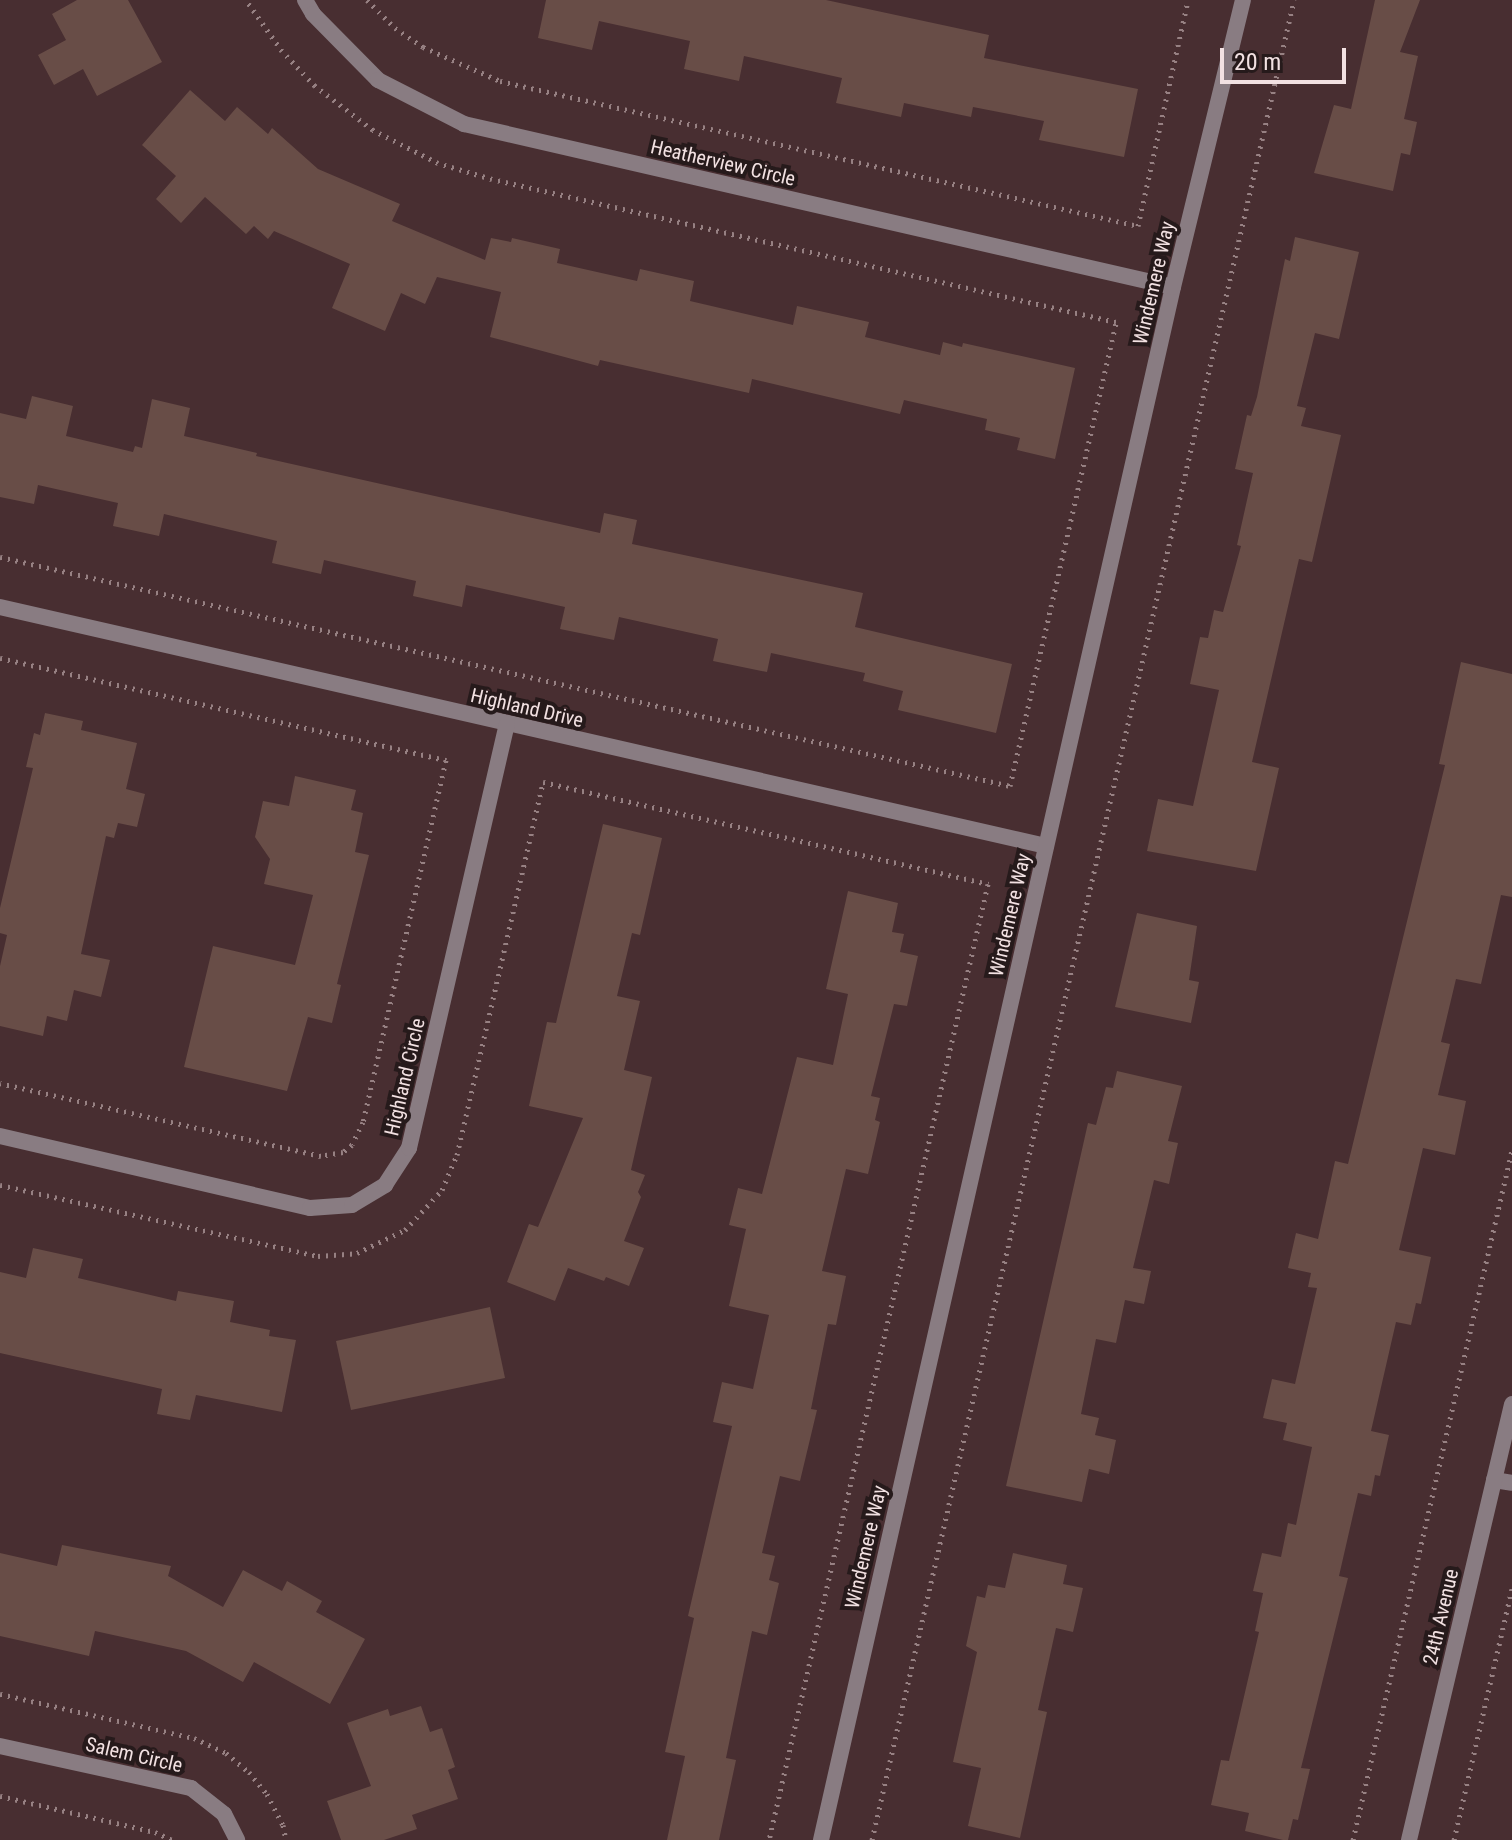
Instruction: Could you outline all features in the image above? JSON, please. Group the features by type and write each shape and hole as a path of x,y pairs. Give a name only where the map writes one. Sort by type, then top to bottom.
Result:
{"street":[{"name":"Heatherview Circle","path":"305,0 313,14 378,80 464,124 1173,287"},
{"name":"Windemere Way","path":"821,1840 1173,287 1243,0"},
{"name":"Highland Drive","path":"0,607 1046,846"},
{"name":"Highland Circle","path":"0,1136 310,1208 352,1205 385,1185 409,1148 507,724"},
{"name":"24th Avenue","path":"1409,1840 1512,1404"},
{"path":"1494,1480 1512,1483"},
{"name":"Salem Circle","path":"0,1746 191,1788 224,1814 237,1840"}],"path":[{"path":"0,557 1010,786 1116,322 492,179 438,163 373,130 315,86 282,51 246,0"},
{"path":"367,0 423,47 500,81 1138,226 1188,0"},
{"path":"872,1840 1294,0"},
{"path":"0,658 446,760 363,1122 352,1145 343,1152 321,1156 0,1083"},
{"path":"0,1185 318,1256 357,1253 405,1230 442,1190 457,1155 543,782 988,884 769,1840"},
{"path":"1353,1840 1512,1150"},
{"path":"1454,1840 1512,1589"},
{"path":"0,1694 194,1738 226,1753 249,1772 267,1794 286,1840"},
{"path":"0,1796 155,1832 172,1840"}],"building":[{"path":"77,0 128,0 162,62 97,96 83,69 54,85 38,55 66,40 52,14"},
{"path":"546,0 826,0 989,35 984,58 1138,89 1124,157 1039,140 1044,121 973,107 971,117 904,103 901,117 836,103 842,78 744,56 739,81 684,69 690,41 599,21 592,50 538,38"},
{"path":"1375,0 1420,0 1400,52 1418,56 1404,119 1417,122 1410,155 1401,153 1393,191 1314,173 1334,105 1351,109"},
{"path":"190,90 225,121 237,107 268,134 272,128 318,169 400,204 392,221 485,260 491,238 511,242 512,238 560,249 557,263 637,281 640,269 694,281 690,301 793,325 797,306 869,322 865,337 940,355 943,342 962,347 963,343 1075,368 1055,459 1017,450 1020,438 985,430 987,419 904,400 900,414 752,379 749,393 600,360 598,366 490,337 501,292 437,277 425,304 401,293 385,331 332,308 350,264 274,231 268,239 254,226 246,234 205,197 181,223 156,199 176,176 142,145"},
{"path":"1295,237 1359,252 1339,339 1315,333 1297,406 1306,408 1301,426 1341,435 1312,562 1299,559 1252,762 1279,768 1256,871 1147,851 1158,799 1193,806 1219,690 1190,684 1200,637 1208,638 1214,610 1223,612 1241,546 1237,545 1253,473 1235,469 1247,415 1251,416 1257,397 1285,259 1290,261"},
{"path":"32,396 73,406 66,436 133,452 135,446 142,448 152,399 190,408 184,436 257,453 256,456 600,533 604,513 637,520 632,544 863,593 855,627 1012,664 996,733 898,710 903,691 863,681 865,673 771,653 767,672 713,661 718,639 619,617 614,640 560,629 565,607 466,585 462,607 413,596 416,581 324,560 321,574 272,563 277,541 164,514 159,536 113,526 118,503 38,485 34,504 0,497 0,413 26,419"},
{"path":"1461,662 1512,674 1512,897 1501,895 1481,984 1456,979 1441,1042 1450,1044 1438,1095 1466,1101 1455,1155 1423,1148 1399,1250 1431,1257 1421,1304 1416,1303 1411,1325 1396,1322 1371,1431 1389,1435 1380,1476 1375,1475 1371,1496 1358,1493 1339,1576 1348,1578 1301,1768 1310,1769 1298,1820 1293,1819 1288,1840 1283,1840 1245,1831 1249,1813 1211,1805 1221,1760 1229,1761 1259,1632 1255,1631 1263,1593 1253,1591 1262,1553 1281,1557 1288,1523 1296,1525 1312,1447 1283,1440 1287,1423 1263,1418 1272,1379 1295,1384 1317,1288 1308,1287 1311,1273 1288,1268 1296,1233 1318,1239 1335,1161 1348,1164 1445,765 1439,764"},
{"path":"45,713 83,721 81,730 137,743 126,789 145,794 137,827 118,823 114,838 106,836 81,954 110,960 101,997 74,990 67,1021 47,1016 43,1036 0,1026 0,966 7,935 0,933 0,908 33,768 26,767 34,733 40,735"},
{"path":"295,776 356,790 351,810 363,813 355,852 369,855 337,984 341,985 332,1023 308,1017 287,1091 184,1067 213,946 295,965 313,895 264,884 270,859 255,837 263,801 289,806"},
{"path":"603,824 662,838 640,935 632,933 617,996 640,1001 624,1070 652,1077 631,1170 645,1175 638,1192 641,1197 624,1241 644,1248 629,1286 568,1268 555,1301 507,1282 529,1224 538,1227 583,1118 529,1106 547,1022 556,1023"},
{"path":"848,891 898,903 892,932 904,934 900,952 918,956 907,1006 894,1004 871,1096 880,1098 875,1120 880,1122 868,1174 846,1169 822,1271 846,1276 836,1325 828,1324 811,1409 817,1410 800,1481 780,1476 762,1553 775,1556 769,1580 779,1583 767,1635 752,1631 726,1758 736,1760 719,1840 667,1840 685,1756 665,1752 694,1618 688,1616 732,1426 713,1422 722,1382 753,1389 769,1315 729,1306 746,1229 729,1225 738,1188 762,1194 797,1057 833,1065 848,994 826,989"},
{"path":"1137,913 1197,926 1189,980 1199,982 1191,1023 1115,1007"},
{"path":"1117,1071 1182,1086 1168,1141 1178,1143 1169,1184 1154,1180 1133,1268 1151,1271 1144,1304 1125,1300 1116,1343 1096,1339 1081,1414 1099,1418 1095,1435 1116,1440 1109,1474 1089,1469 1082,1502 1006,1486 1088,1123 1096,1125 1106,1087 1113,1088"},
{"path":"33,1248 83,1259 78,1278 176,1301 178,1291 234,1301 230,1322 270,1330 269,1336 296,1340 282,1412 196,1395 190,1420 157,1414 162,1389 0,1353 0,1272 26,1278"},
{"path":"490,1307 505,1378 351,1410 336,1341"},
{"path":"62,1545 171,1566 168,1576 223,1607 243,1570 282,1591 287,1581 322,1601 316,1612 365,1639 330,1704 254,1662 243,1682 186,1651 95,1631 89,1656 0,1636 0,1553 57,1566"},
{"path":"1013,1553 1067,1565 1063,1584 1083,1588 1073,1632 1056,1628 1038,1710 1047,1712 1020,1838 968,1826 981,1768 953,1762 977,1652 966,1646 977,1596 985,1598 988,1585 1005,1588"},
{"path":"421,1706 430,1732 442,1728 455,1767 448,1770 458,1799 412,1815 417,1829 384,1840 341,1840 327,1801 371,1786 347,1723 388,1709 390,1716"}]}
